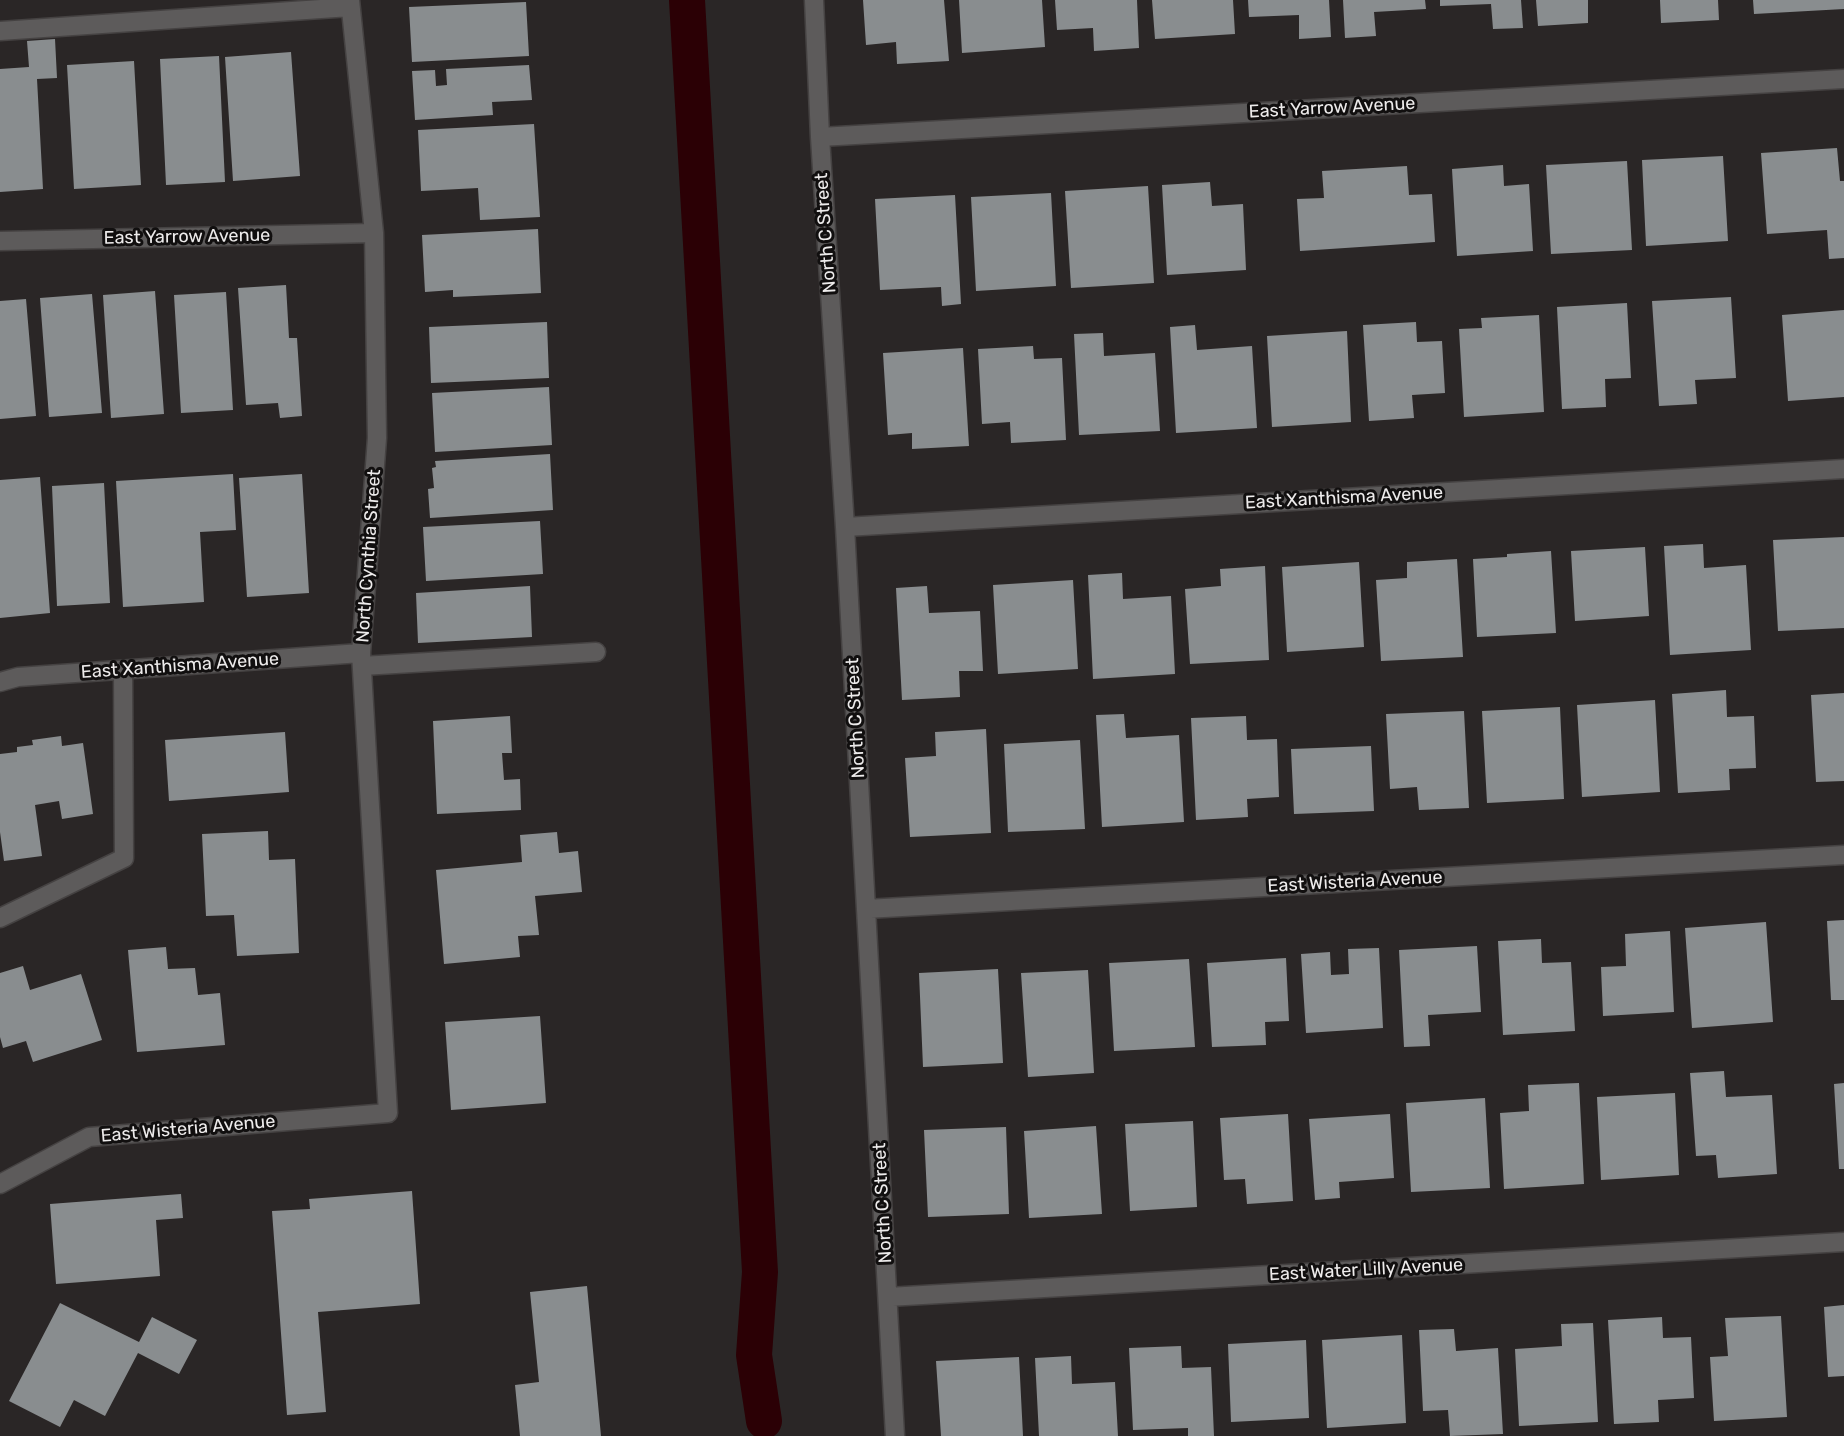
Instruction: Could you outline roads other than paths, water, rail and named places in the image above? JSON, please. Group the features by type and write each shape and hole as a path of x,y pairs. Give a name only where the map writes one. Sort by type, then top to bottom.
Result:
{"street":[{"name":"North C Street","path":"814,0 895,1436"},
{"path":"0,31 350,4"},
{"name":"North Cynthia Street","path":"350,4 374,233 377,438 362,659 388,1113"},
{"name":"East Yarrow Avenue","path":"820,137 1844,79"},
{"name":"East Yarrow Avenue","path":"0,241 374,233"},
{"name":"East Xanthisma Avenue","path":"845,526 1844,469"},
{"name":"East Xanthisma Avenue","path":"0,682 18,677 123,670 362,659 597,652"},
{"path":"0,918 124,858 123,670"},
{"name":"East Wisteria Avenue","path":"866,909 1844,855"},
{"name":"East Wisteria Avenue","path":"0,1184 89,1137 388,1113"},
{"name":"East Water Lilly Avenue","path":"888,1297 1844,1242"}],"waterway":[{"path":"687,0 760,1272 754,1355 764,1421"}]}
